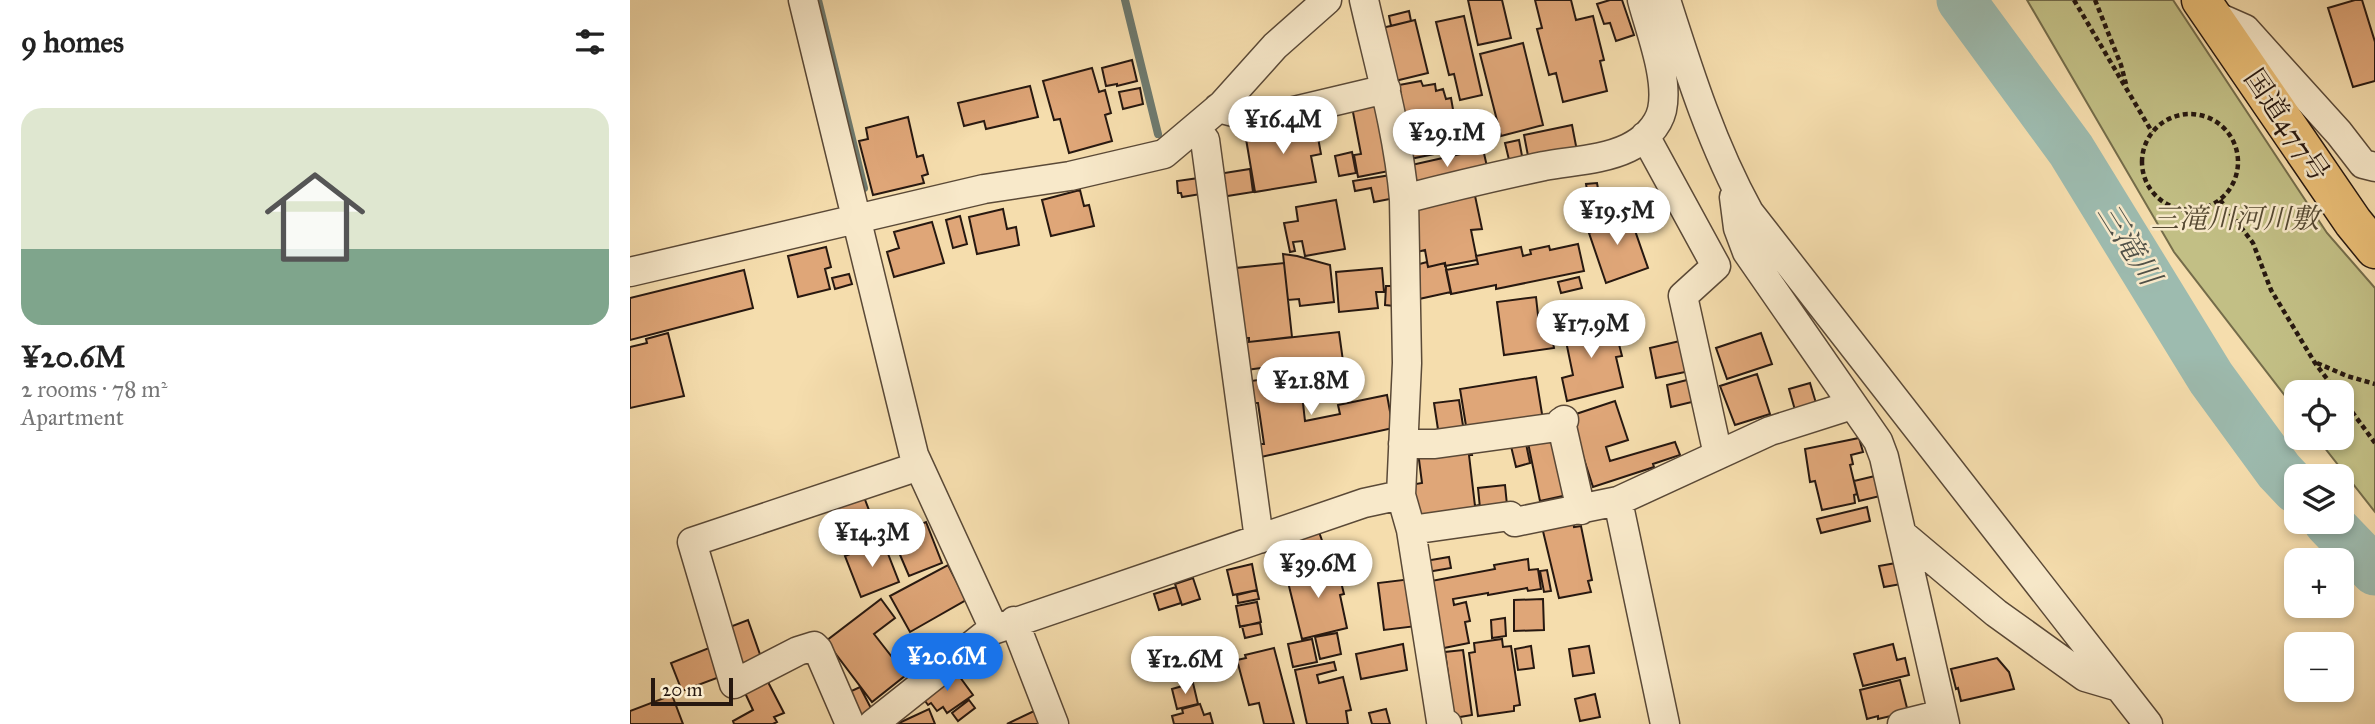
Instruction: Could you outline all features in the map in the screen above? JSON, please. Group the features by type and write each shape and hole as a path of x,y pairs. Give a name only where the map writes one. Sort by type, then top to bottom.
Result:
{"highway":[{"name":"国道477号","path":"2206,7 2353,222 2375,249"}],"street":[{"path":"803,0 914,455 1054,724"},
{"path":"630,272 984,189 1070,176 1164,154 1218,108 1275,46 1327,0"},
{"path":"1364,0 1386,89 1404,199 1406,363 1401,495 1411,530 1441,723"},
{"path":"1404,199 1504,174 1620,152 1645,136 1662,112 1664,96 1660,68 1642,0"},
{"path":"1666,0 1690,78 1731,180 1749,212 2148,724"},
{"path":"2206,7 2245,29 2339,133 2363,164 2375,167"},
{"path":"1218,108 1260,119 1386,89"},
{"path":"1195,129 1205,140 1259,539"},
{"path":"1645,136 1716,266 1684,296 1718,455"},
{"path":"1731,180 1738,228 1747,251 1878,441 1884,457 1943,719 1902,724"},
{"path":"1411,530 1510,516 1515,522 1618,501 1770,431 1852,405"},
{"path":"1403,444 1467,440 1557,427 1563,421 1581,510"},
{"path":"850,724 814,646 734,684 692,542 919,466"},
{"path":"873,724 1004,625 1364,503 1401,495"},
{"path":"1618,501 1665,724"},
{"path":"1902,534 1996,612 2085,677 2119,687"}],"path":[{"path":"2074,0 2152,132"},
{"path":"2095,0 2121,65 2128,91"},
{"path":"2195,114 2211,118 2224,128 2233,141 2238,156 2237,173 2231,188 2220,200 2206,207 2183,209 2162,201 2151,190 2144,176 2142,161 2152,132 2164,121 2178,115 2195,114"},
{"path":"2220,200 2253,243 2271,290 2328,380"},
{"path":"2315,363 2375,384"},
{"path":"2354,414 2375,443"}],"green space":[{"name":"三滝川河川敷","path":"2027,0 2173,0 2327,233 2375,288 2375,512 2354,485 2354,464 2337,464 2326,450 2354,450 2354,380 2284,380 2284,394 2174,252"}],"building":[{"path":"1468,0 1502,0 1511,38 1478,45"},
{"path":"1535,0 1571,0 1576,20 1593,16 1604,60 1600,61 1607,91 1563,102 1556,73 1549,75 1537,29 1542,28"},
{"path":"1622,0 1634,35 1616,41 1610,23 1604,24 1597,4"},
{"path":"2362,0 2375,42 2375,81 2353,87 2328,8"},
{"path":"1409,11 1411,21 1391,26 1389,16"},
{"path":"1464,16 1482,95 1460,100 1454,74 1449,75 1436,22"},
{"path":"1415,20 1428,73 1395,81 1382,28"},
{"path":"1523,43 1543,125 1501,136 1480,54"},
{"path":"1132,60 1137,81 1106,86 1102,68"},
{"path":"1092,68 1099,92 1105,90 1111,113 1105,115 1112,141 1069,153 1060,119 1054,120 1043,81"},
{"path":"1421,81 1423,86 1435,84 1436,91 1443,89 1446,99 1451,98 1454,115 1446,117 1454,150 1410,159 1395,95 1401,94 1399,85"},
{"path":"1030,86 1038,117 986,129 984,121 964,126 958,103"},
{"path":"1140,88 1143,104 1123,109 1119,92"},
{"path":"1379,103 1389,171 1358,177 1354,155 1361,154 1352,107"},
{"path":"908,117 917,157 923,155 928,174 922,176 924,183 873,195 859,141 868,139 866,128"},
{"path":"1315,121 1321,154 1311,156 1316,182 1255,192 1245,133"},
{"path":"1572,125 1577,151 1529,161 1524,135"},
{"path":"1519,140 1523,161 1510,164 1505,143"},
{"path":"1483,149 1488,171 1412,189 1407,166"},
{"path":"1352,152 1356,173 1339,176 1335,156"},
{"path":"1250,169 1253,192 1221,197 1218,174"},
{"path":"1391,175 1395,198 1374,202 1371,188 1355,191 1353,181"},
{"path":"1199,178 1201,194 1182,197 1181,193 1178,193 1177,181"},
{"path":"1597,183 1600,200 1589,202 1586,184"},
{"path":"1080,190 1084,206 1089,205 1094,226 1051,236 1042,200"},
{"path":"1474,191 1482,229 1471,230 1477,260 1428,267 1425,250 1417,252 1417,206"},
{"path":"1336,200 1345,249 1305,256 1302,241 1293,242 1295,251 1290,252 1284,223 1298,221 1296,207"},
{"path":"1003,209 1007,229 1016,227 1019,245 977,254 969,217"},
{"path":"1624,211 1628,224 1632,222 1648,268 1606,283 1589,233 1594,231 1591,222"},
{"path":"960,216 967,244 953,248 946,220"},
{"path":"932,222 944,263 894,277 887,252 899,248 894,232"},
{"path":"1578,244 1584,271 1496,289 1496,285 1451,294 1446,270 1478,264 1476,256 1521,247 1523,256 1531,254 1530,250 1549,246 1550,250"},
{"path":"826,247 831,267 825,269 830,289 798,297 788,256"},
{"path":"1283,254 1330,265 1334,302 1300,306 1299,299 1288,300"},
{"path":"1427,262 1428,267 1445,263 1451,292 1419,299 1412,266"},
{"path":"1284,263 1292,337 1249,342 1249,338 1245,338 1236,268"},
{"path":"1382,268 1384,292 1376,292 1378,308 1339,312 1336,272"},
{"path":"744,270 753,308 630,340 630,298"},
{"path":"849,274 852,284 835,289 832,278"},
{"path":"1579,277 1582,288 1561,293 1558,282"},
{"path":"1386,286 1394,286 1394,306 1385,305"},
{"path":"1536,297 1540,333 1551,331 1554,348 1504,355 1497,302"},
{"path":"1585,317 1588,331 1614,325 1622,356 1616,357 1623,387 1567,401 1562,378 1573,375 1562,322"},
{"path":"1339,332 1343,361 1246,370 1243,338 1249,338 1249,342"},
{"path":"668,333 684,396 630,408 630,347 647,343 646,339"},
{"path":"1761,333 1772,364 1727,379 1716,348"},
{"path":"1684,340 1690,371 1656,378 1650,348"},
{"path":"1305,373 1308,384 1301,385 1305,421 1340,414 1338,405 1387,395 1393,428 1261,457 1259,444 1264,444 1258,403 1254,403 1251,381"},
{"path":"1757,374 1770,414 1735,425 1720,386"},
{"path":"1536,377 1543,420 1467,432 1460,389"},
{"path":"1691,379 1696,401 1671,407 1667,385"},
{"path":"1810,383 1816,403 1795,410 1789,389"},
{"path":"1459,400 1464,432 1439,436 1434,403"},
{"path":"1615,401 1628,440 1606,447 1610,461 1675,442 1680,455 1653,464 1654,467 1593,487 1570,416"},
{"path":"1559,431 1572,494 1540,501 1527,438"},
{"path":"1859,438 1863,452 1851,455 1853,464 1850,465 1857,494 1854,495 1855,503 1822,510 1815,481 1810,482 1805,449"},
{"path":"1525,439 1530,463 1516,467 1510,442"},
{"path":"1470,444 1475,506 1479,505 1480,513 1414,518 1410,485 1422,483 1418,452"},
{"path":"1875,476 1880,496 1859,501 1854,481"},
{"path":"1505,485 1507,505 1480,508 1478,488"},
{"path":"864,497 880,539 848,551 832,510"},
{"path":"1867,507 1870,521 1821,533 1817,519"},
{"path":"1573,521 1574,527 1581,526 1592,580 1588,581 1591,592 1559,598 1542,527"},
{"path":"926,522 942,563 909,576 892,536"},
{"path":"1318,529 1327,555 1283,571 1273,546"},
{"path":"883,541 899,582 861,597 845,556"},
{"path":"1449,557 1451,568 1427,572 1425,561"},
{"path":"1528,559 1529,570 1538,569 1541,589 1528,591 1527,588 1453,599 1454,605 1466,602 1470,621 1465,622 1469,643 1439,649 1426,582 1495,569 1494,565"},
{"path":"1336,562 1344,594 1340,595 1347,628 1302,639 1286,574"},
{"path":"1896,563 1901,584 1884,587 1879,566"},
{"path":"1252,564 1257,590 1233,595 1227,570"},
{"path":"948,565 966,600 910,632 890,596"},
{"path":"1547,570 1551,591 1544,592 1540,571"},
{"path":"1193,578 1200,599 1182,605 1175,584"},
{"path":"1411,579 1417,626 1384,630 1378,583"},
{"path":"1176,587 1181,603 1159,610 1154,594"},
{"path":"1257,590 1259,599 1238,603 1237,595"},
{"path":"881,599 895,618 874,634 906,675 872,702 826,641"},
{"path":"1543,599 1544,630 1514,631 1514,600"},
{"path":"1257,602 1261,622 1240,627 1236,606"},
{"path":"1505,618 1506,636 1492,638 1491,620"},
{"path":"748,620 763,663 741,670 727,628"},
{"path":"1260,623 1262,634 1245,638 1242,626"},
{"path":"1337,633 1341,654 1320,659 1315,637"},
{"path":"1312,639 1317,662 1293,667 1288,644"},
{"path":"1502,639 1503,647 1511,646 1520,705 1514,706 1514,711 1478,716 1469,653 1475,652 1474,643"},
{"path":"1403,644 1407,670 1361,679 1356,654"},
{"path":"1893,644 1897,660 1905,658 1909,675 1863,686 1854,654"},
{"path":"714,646 725,675 682,691 671,663"},
{"path":"1531,646 1534,668 1518,670 1515,649"},
{"path":"1589,646 1594,673 1573,676 1569,649"},
{"path":"1274,648 1294,724 1264,724 1259,703 1249,705 1237,660 1246,658 1245,655"},
{"path":"1463,650 1472,715 1454,718 1445,652"},
{"path":"1997,658 2009,672 2014,689 1961,701 1951,669"},
{"path":"1334,662 1336,670 1317,675 1319,683 1343,677 1351,710 1346,711 1348,724 1307,724 1295,670"},
{"path":"954,669 973,695 947,713 943,707 937,711 931,703 928,705 920,694"},
{"path":"1900,680 1908,712 1867,719 1860,690"},
{"path":"768,682 784,713 774,717 777,722 734,724 733,721 753,710 745,693"},
{"path":"1193,683 1198,704 1177,709 1172,689"},
{"path":"860,687 874,714 862,724 845,694"},
{"path":"1595,694 1600,717 1580,721 1575,699"},
{"path":"672,695 683,724 630,724 630,711"},
{"path":"969,700 975,708 958,721 952,713"},
{"path":"1200,704 1204,715 1210,713 1213,724 1174,724 1172,716 1183,713 1182,709"},
{"path":"929,709 935,724 899,724 899,723"},
{"path":"1386,709 1390,724 1372,724 1369,713"},
{"path":"1034,711 1041,724 1007,724"}],"waterway":[{"path":"818,0 864,188"},
{"path":"1125,0 1158,134"},
{"name":"三滝川","path":"1961,0 2071,150 2211,378 2284,476"},
{"name":"三滝川","path":"2340,534 2375,571"}]}
